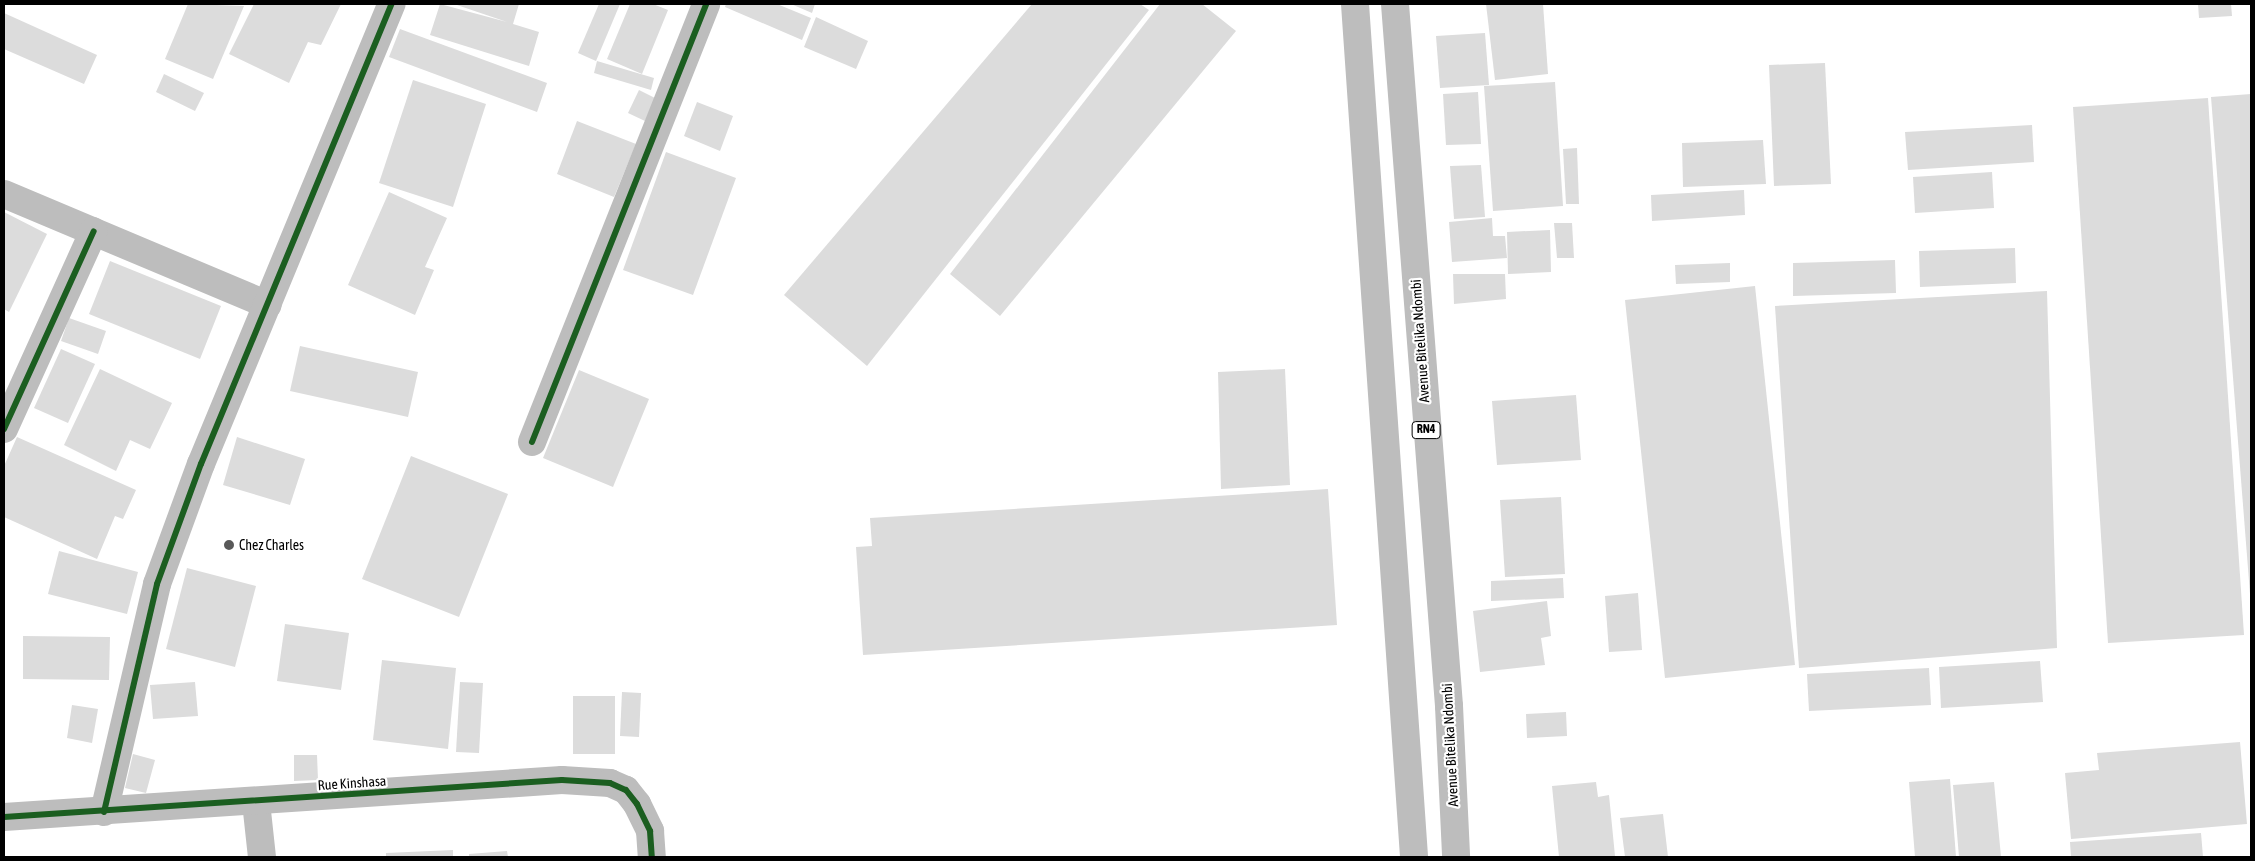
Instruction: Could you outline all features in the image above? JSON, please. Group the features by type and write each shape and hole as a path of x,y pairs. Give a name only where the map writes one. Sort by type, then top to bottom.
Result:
{"main road":[{"path":"104,812 157,584 201,464 392,4"},
{"path":"532,442 706,4"},
{"path":"1354,4 1414,857"},
{"name":"Avenue Bitelika Ndombi","path":"1395,4 1449,706 1456,857"},
{"path":"4,194 268,304"},
{"path":"4,429 94,231"},
{"name":"Rue Kinshasa","path":"4,817 256,802 562,780 610,784 626,790 637,804 650,831 652,857"},
{"path":"256,802 262,857"}],"building":[{"path":"188,4 244,6 213,79 165,59"},
{"path":"254,4 341,4 321,45 308,42 289,83 229,54"},
{"path":"440,4 507,22 454,4 519,4 513,24 539,32 529,66 430,35"},
{"path":"599,4 620,4 596,61 578,53"},
{"path":"630,4 653,4 668,10 642,74 607,59"},
{"path":"726,4 777,4 811,18 802,40 725,7"},
{"path":"791,4 815,4 812,13"},
{"path":"1032,4 1140,4 1149,10 867,366 784,295"},
{"path":"1160,4 1202,4 1236,31 1000,316 950,274"},
{"path":"1486,4 1543,4 1548,74 1495,80"},
{"path":"2198,4 2231,4 2232,16 2199,18"},
{"path":"4,13 97,55 84,84 4,49"},
{"path":"816,17 868,41 856,69 804,47"},
{"path":"400,29 547,83 537,112 389,57"},
{"path":"1485,33 1489,85 1440,88 1436,36"},
{"path":"597,61 654,78 651,90 594,73"},
{"path":"1825,63 1831,184 1774,186 1769,65"},
{"path":"164,74 204,93 195,111 156,92"},
{"path":"413,80 486,104 453,207 379,183"},
{"path":"1555,82 1563,206 1493,211 1484,86"},
{"path":"639,90 655,98 645,121 628,113"},
{"path":"1478,92 1481,144 1446,145 1443,94"},
{"path":"2251,94 2251,594 2250,594 2211,97"},
{"path":"2208,98 2244,635 2108,643 2073,107"},
{"path":"697,102 733,116 720,151 684,136"},
{"path":"577,121 636,144 614,197 557,174"},
{"path":"2032,125 2034,162 1908,170 1905,132"},
{"path":"1763,140 1766,184 1683,187 1682,143"},
{"path":"1577,148 1579,204 1566,204 1563,149"},
{"path":"666,152 736,178 693,295 623,270"},
{"path":"1481,165 1485,217 1454,219 1450,166"},
{"path":"1992,172 1994,208 1915,213 1913,177"},
{"path":"1744,190 1745,215 1652,221 1651,195"},
{"path":"389,192 447,218 425,267 434,270 415,315 348,285"},
{"path":"4,212 47,234 9,312 4,309"},
{"path":"1492,218 1493,236 1505,236 1507,258 1452,262 1449,222"},
{"path":"1554,223 1572,223 1574,258 1557,258"},
{"path":"1550,230 1551,272 1508,274 1507,232"},
{"path":"2015,248 2016,283 1920,287 1919,251"},
{"path":"1895,260 1896,293 1793,296 1793,263"},
{"path":"110,261 221,306 200,359 89,314"},
{"path":"1730,263 1730,282 1676,284 1675,265"},
{"path":"1453,274 1505,274 1506,299 1454,304"},
{"path":"1755,286 1795,665 1665,678 1625,300"},
{"path":"2047,291 2057,648 1799,668 1775,306"},
{"path":"69,318 106,331 98,354 61,341"},
{"path":"300,346 418,372 408,417 290,391"},
{"path":"61,349 95,364 68,423 34,408"},
{"path":"100,369 172,403 150,449 130,440 116,471 64,445"},
{"path":"1285,369 1290,485 1221,489 1218,372"},
{"path":"579,370 649,399 613,487 543,458"},
{"path":"1576,395 1581,460 1497,465 1492,401"},
{"path":"17,437 136,490 123,519 115,516 97,559 4,517 4,466"},
{"path":"237,437 305,459 290,505 223,485"},
{"path":"411,456 508,494 459,617 362,579"},
{"path":"1328,489 1337,625 863,655 856,547 872,546 870,518"},
{"path":"1561,497 1565,574 1505,577 1500,500"},
{"path":"59,551 138,572 127,614 48,594"},
{"path":"187,568 256,586 235,667 166,649"},
{"path":"1563,578 1564,598 1491,601 1491,581"},
{"path":"1638,593 1642,650 1609,652 1605,596"},
{"path":"1547,601 1551,636 1541,638 1545,665 1480,672 1473,611"},
{"path":"285,624 349,633 341,690 277,681"},
{"path":"23,636 110,637 109,680 23,679"},
{"path":"382,660 456,668 448,749 373,740"},
{"path":"2040,661 2043,702 1941,708 1939,667"},
{"path":"1929,668 1931,705 1809,711 1807,674"},
{"path":"195,682 198,716 153,719 150,685"},
{"path":"460,682 483,683 479,753 456,752"},
{"path":"622,692 641,693 639,737 620,736"},
{"path":"573,696 615,696 615,754 573,754"},
{"path":"72,705 98,709 92,743 67,738"},
{"path":"1566,712 1567,736 1527,738 1526,714"},
{"path":"2240,742 2247,824 2071,839 2065,773 2099,770 2097,753"},
{"path":"133,754 155,760 146,793 125,788"},
{"path":"294,755 317,755 318,780 294,781"},
{"path":"1950,779 1956,857 1915,857 1909,782"},
{"path":"1596,782 1598,797 1609,795 1615,856 1559,857 1552,786"},
{"path":"1994,782 2001,857 1959,857 1953,785"},
{"path":"1663,814 1668,857 1625,857 1620,818"},
{"path":"2201,833 2203,857 2071,857 2070,842"},
{"path":"453,850 453,857 386,857 386,853"},
{"path":"507,851 508,857 469,857 469,854"}],"cycle path":[{"path":"104,812 157,584 201,464 392,4"},
{"path":"532,442 706,4"},
{"path":"4,429 94,231"},
{"path":"4,817 562,780 610,783 626,790 637,804 650,831 652,857"}],"place":[{"name":"Chez Charles","path":"229,545"}]}
